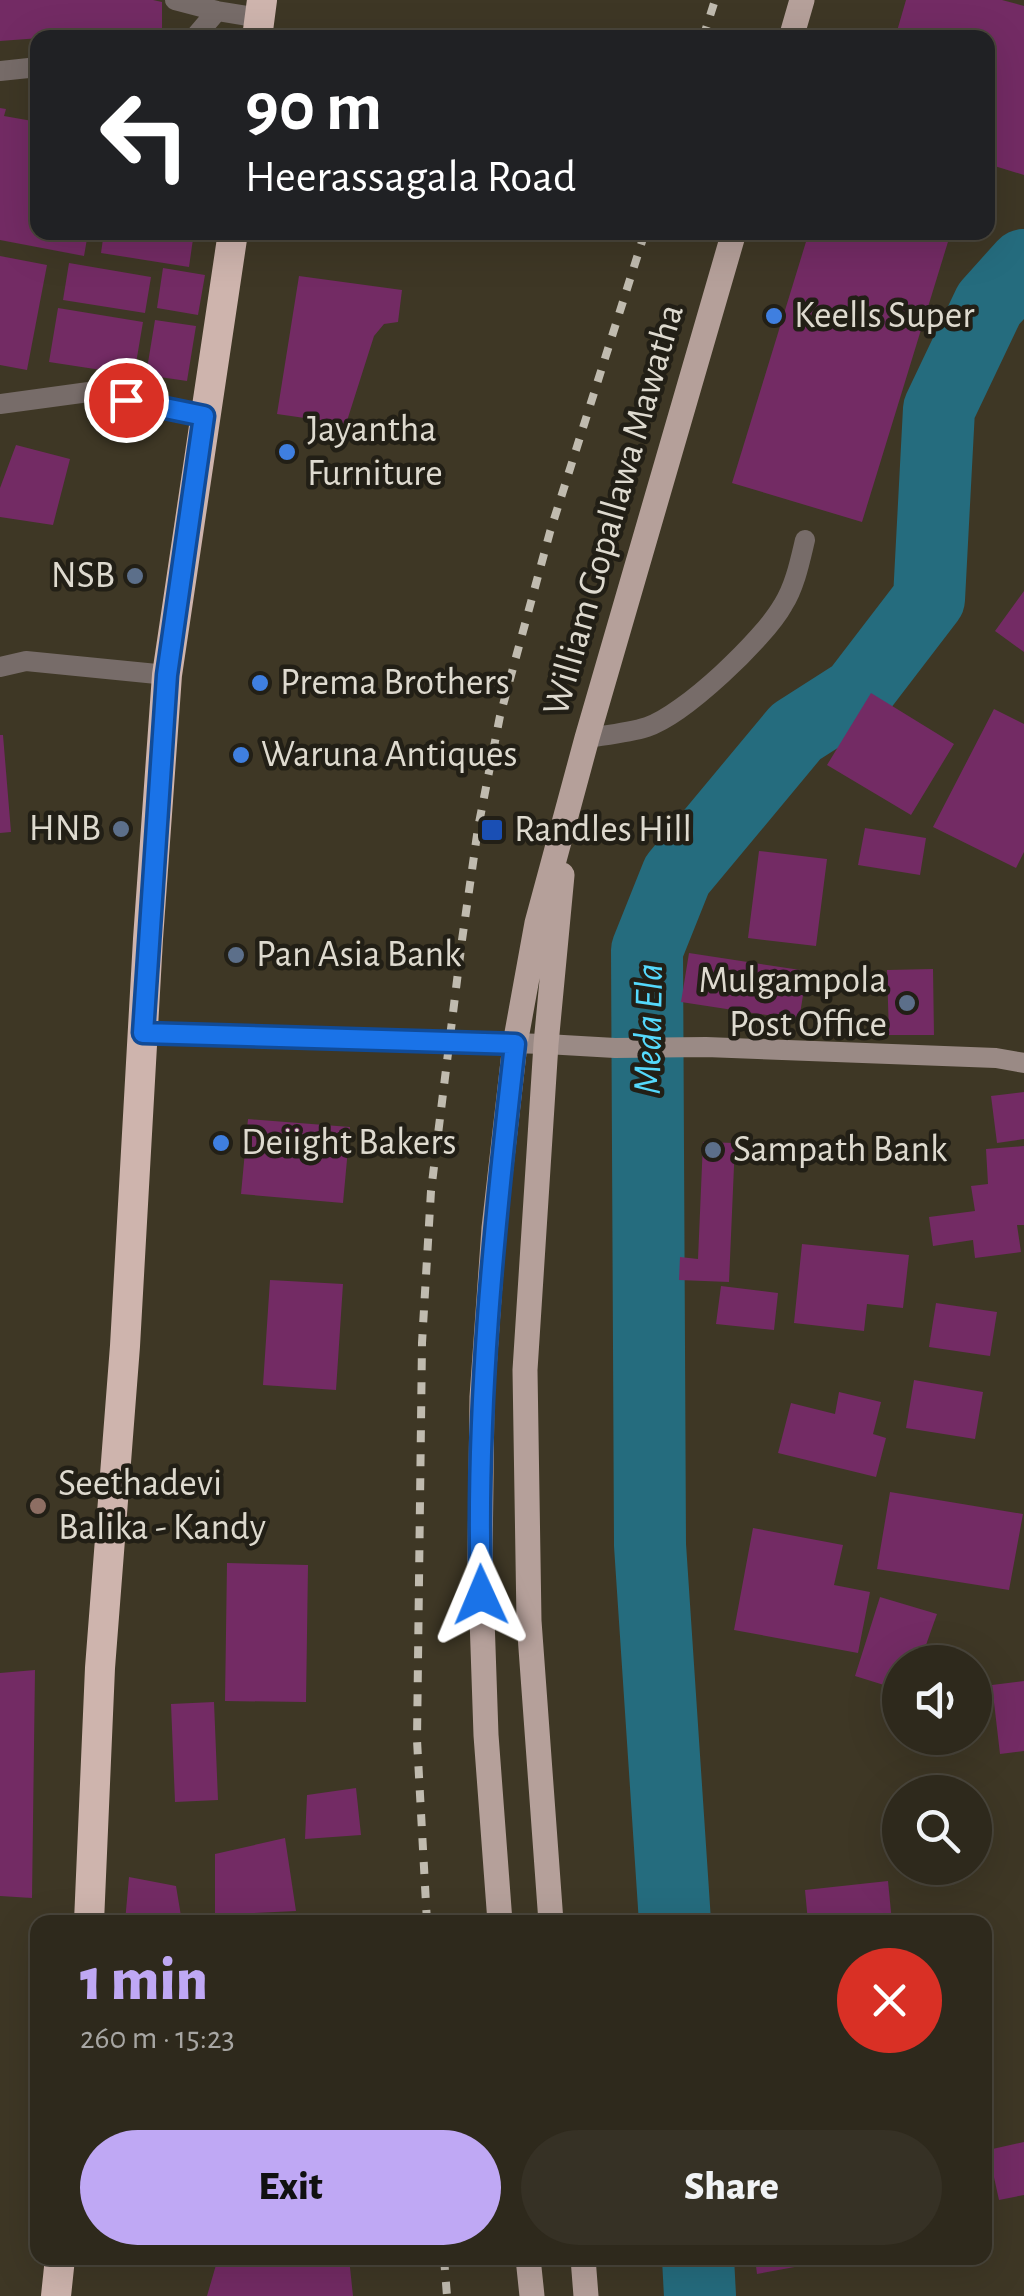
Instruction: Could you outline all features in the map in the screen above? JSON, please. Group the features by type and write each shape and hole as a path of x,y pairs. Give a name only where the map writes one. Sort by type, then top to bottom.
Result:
{"highway":[{"path":"88,1915 100,1668 126,1346 167,675 232,240"},
{"path":"56,2296 59,2265"}],"main road":[{"path":"793,30 802,0"},
{"name":"William Gopallawa Mawatha","path":"499,1915 486,1735 480,1560 482,1397 494,1228 515,1044 537,923 732,240"},
{"name":"William Gopallawa Mawatha","path":"551,1915 529,1622 525,1370 546,1044 568,810"},
{"path":"529,2265 532,2296"},
{"path":"584,2265 586,2296"}],"street":[{"path":"175,0 217,12 260,18"},
{"path":"201,30 217,12"},
{"path":"0,71 30,69"},
{"path":"0,404 96,391 204,416"},
{"path":"587,738 650,727 699,696 756,641 783,606 804,540"},
{"path":"0,667 26,661 167,675"},
{"path":"143,1033 615,1048 706,1047 996,1058 1024,1063"}],"building":[{"path":"0,0 162,2 162,29 30,30 30,39 0,41"},
{"path":"906,0 1002,0 1024,6 1024,175 995,166 995,30 897,30"},
{"path":"0,108 6,109 4,116 30,121 30,240 87,240 84,256 0,240"},
{"path":"103,240 193,240 189,267 101,253"},
{"path":"807,240 949,240 862,522 732,483"},
{"path":"0,256 47,265 27,370 0,365"},
{"path":"69,263 151,277 145,313 63,300"},
{"path":"163,268 205,275 198,315 157,308"},
{"path":"299,276 402,290 398,322 384,324 374,336 346,424 277,414"},
{"path":"58,308 143,322 134,375 49,362"},
{"path":"155,320 196,326 187,381 146,375"},
{"path":"16,445 70,459 53,525 0,517 0,488"},
{"path":"1024,591 1024,652 995,631"},
{"path":"871,693 954,744 911,815 827,765"},
{"path":"994,709 1024,724 1024,852 1016,868 933,827"},
{"path":"0,735 11,832 0,833"},
{"path":"865,828 926,838 920,875 858,865"},
{"path":"759,851 827,859 816,946 748,938"},
{"path":"689,953 807,971 799,1020 681,1002"},
{"path":"933,969 934,1035 889,1035 887,970"},
{"path":"1024,1092 1024,1139 997,1143 991,1096"},
{"path":"248,1119 350,1127 343,1203 241,1194"},
{"path":"703,1142 735,1143 729,1282 679,1280 680,1257 698,1259"},
{"path":"1024,1146 1024,1225 1017,1225 1021,1252 975,1258 973,1240 933,1246 929,1217 975,1211 971,1186 988,1184 986,1149"},
{"path":"802,1244 909,1255 903,1308 867,1304 864,1331 794,1323"},
{"path":"270,1280 343,1284 336,1390 263,1385"},
{"path":"721,1286 778,1293 774,1330 716,1324"},
{"path":"936,1303 997,1312 990,1356 929,1347"},
{"path":"914,1380 983,1392 975,1439 906,1428"},
{"path":"839,1392 881,1402 873,1434 886,1438 876,1477 778,1453 791,1403 835,1414"},
{"path":"890,1492 1023,1514 1009,1590 877,1569"},
{"path":"753,1528 843,1545 834,1585 870,1592 858,1653 734,1630"},
{"path":"227,1563 308,1565 306,1702 225,1701"},
{"path":"880,1597 937,1614 926,1645 882,1645 882,1684 855,1676"},
{"path":"35,1670 32,1898 0,1896 0,1673"},
{"path":"1024,1681 1024,1751 1000,1754 992,1685"},
{"path":"214,1702 218,1800 175,1802 171,1704"},
{"path":"356,1788 361,1835 305,1839 307,1795"},
{"path":"285,1838 296,1911 215,1915 215,1854"},
{"path":"129,1877 176,1886 181,1915 126,1915"},
{"path":"882,1882 888,1885 891,1915 807,1915 805,1890"},
{"path":"1024,2142 1024,2195 999,2200 992,2149"},
{"path":"216,2265 350,2265 353,2296 207,2296"},
{"path":"756,2265 806,2265 757,2274"}],"waterway":[{"name":"Meda Ela","path":"675,1915 650,1545 647,950 677,875 796,732 857,693 929,599 939,409 989,304 1024,265"},
{"name":"Meda Ela","path":"698,2265 700,2296"}],"railway":[{"path":"706,30 715,0"},
{"path":"427,1915 417,1740 422,1343 431,1191 462,940 500,716 550,532 642,240"},
{"path":"445,2265 447,2296"}],"place":[{"name":"Keells Super","path":"774,316"},
{"name":"Jayantha Furniture","path":"287,452"},
{"name":"NSB","path":"135,576"},
{"name":"Prema Brothers","path":"260,683"},
{"name":"Waruna Antiques","path":"241,755"},
{"name":"HNB","path":"121,829"},
{"name":"Randles Hill","path":"492,830"},
{"name":"Pan Asia Bank","path":"236,955"},
{"name":"Mulgampola Post Office","path":"907,1003"},
{"name":"Deiight Bakers","path":"221,1143"},
{"name":"Sampath Bank","path":"713,1150"},
{"name":"Seethadevi Balika - Kandy","path":"38,1506"}],"route":[{"path":"126,400 204,416 167,675 143,1033 515,1044 494,1228 482,1397 481,1595"}]}
